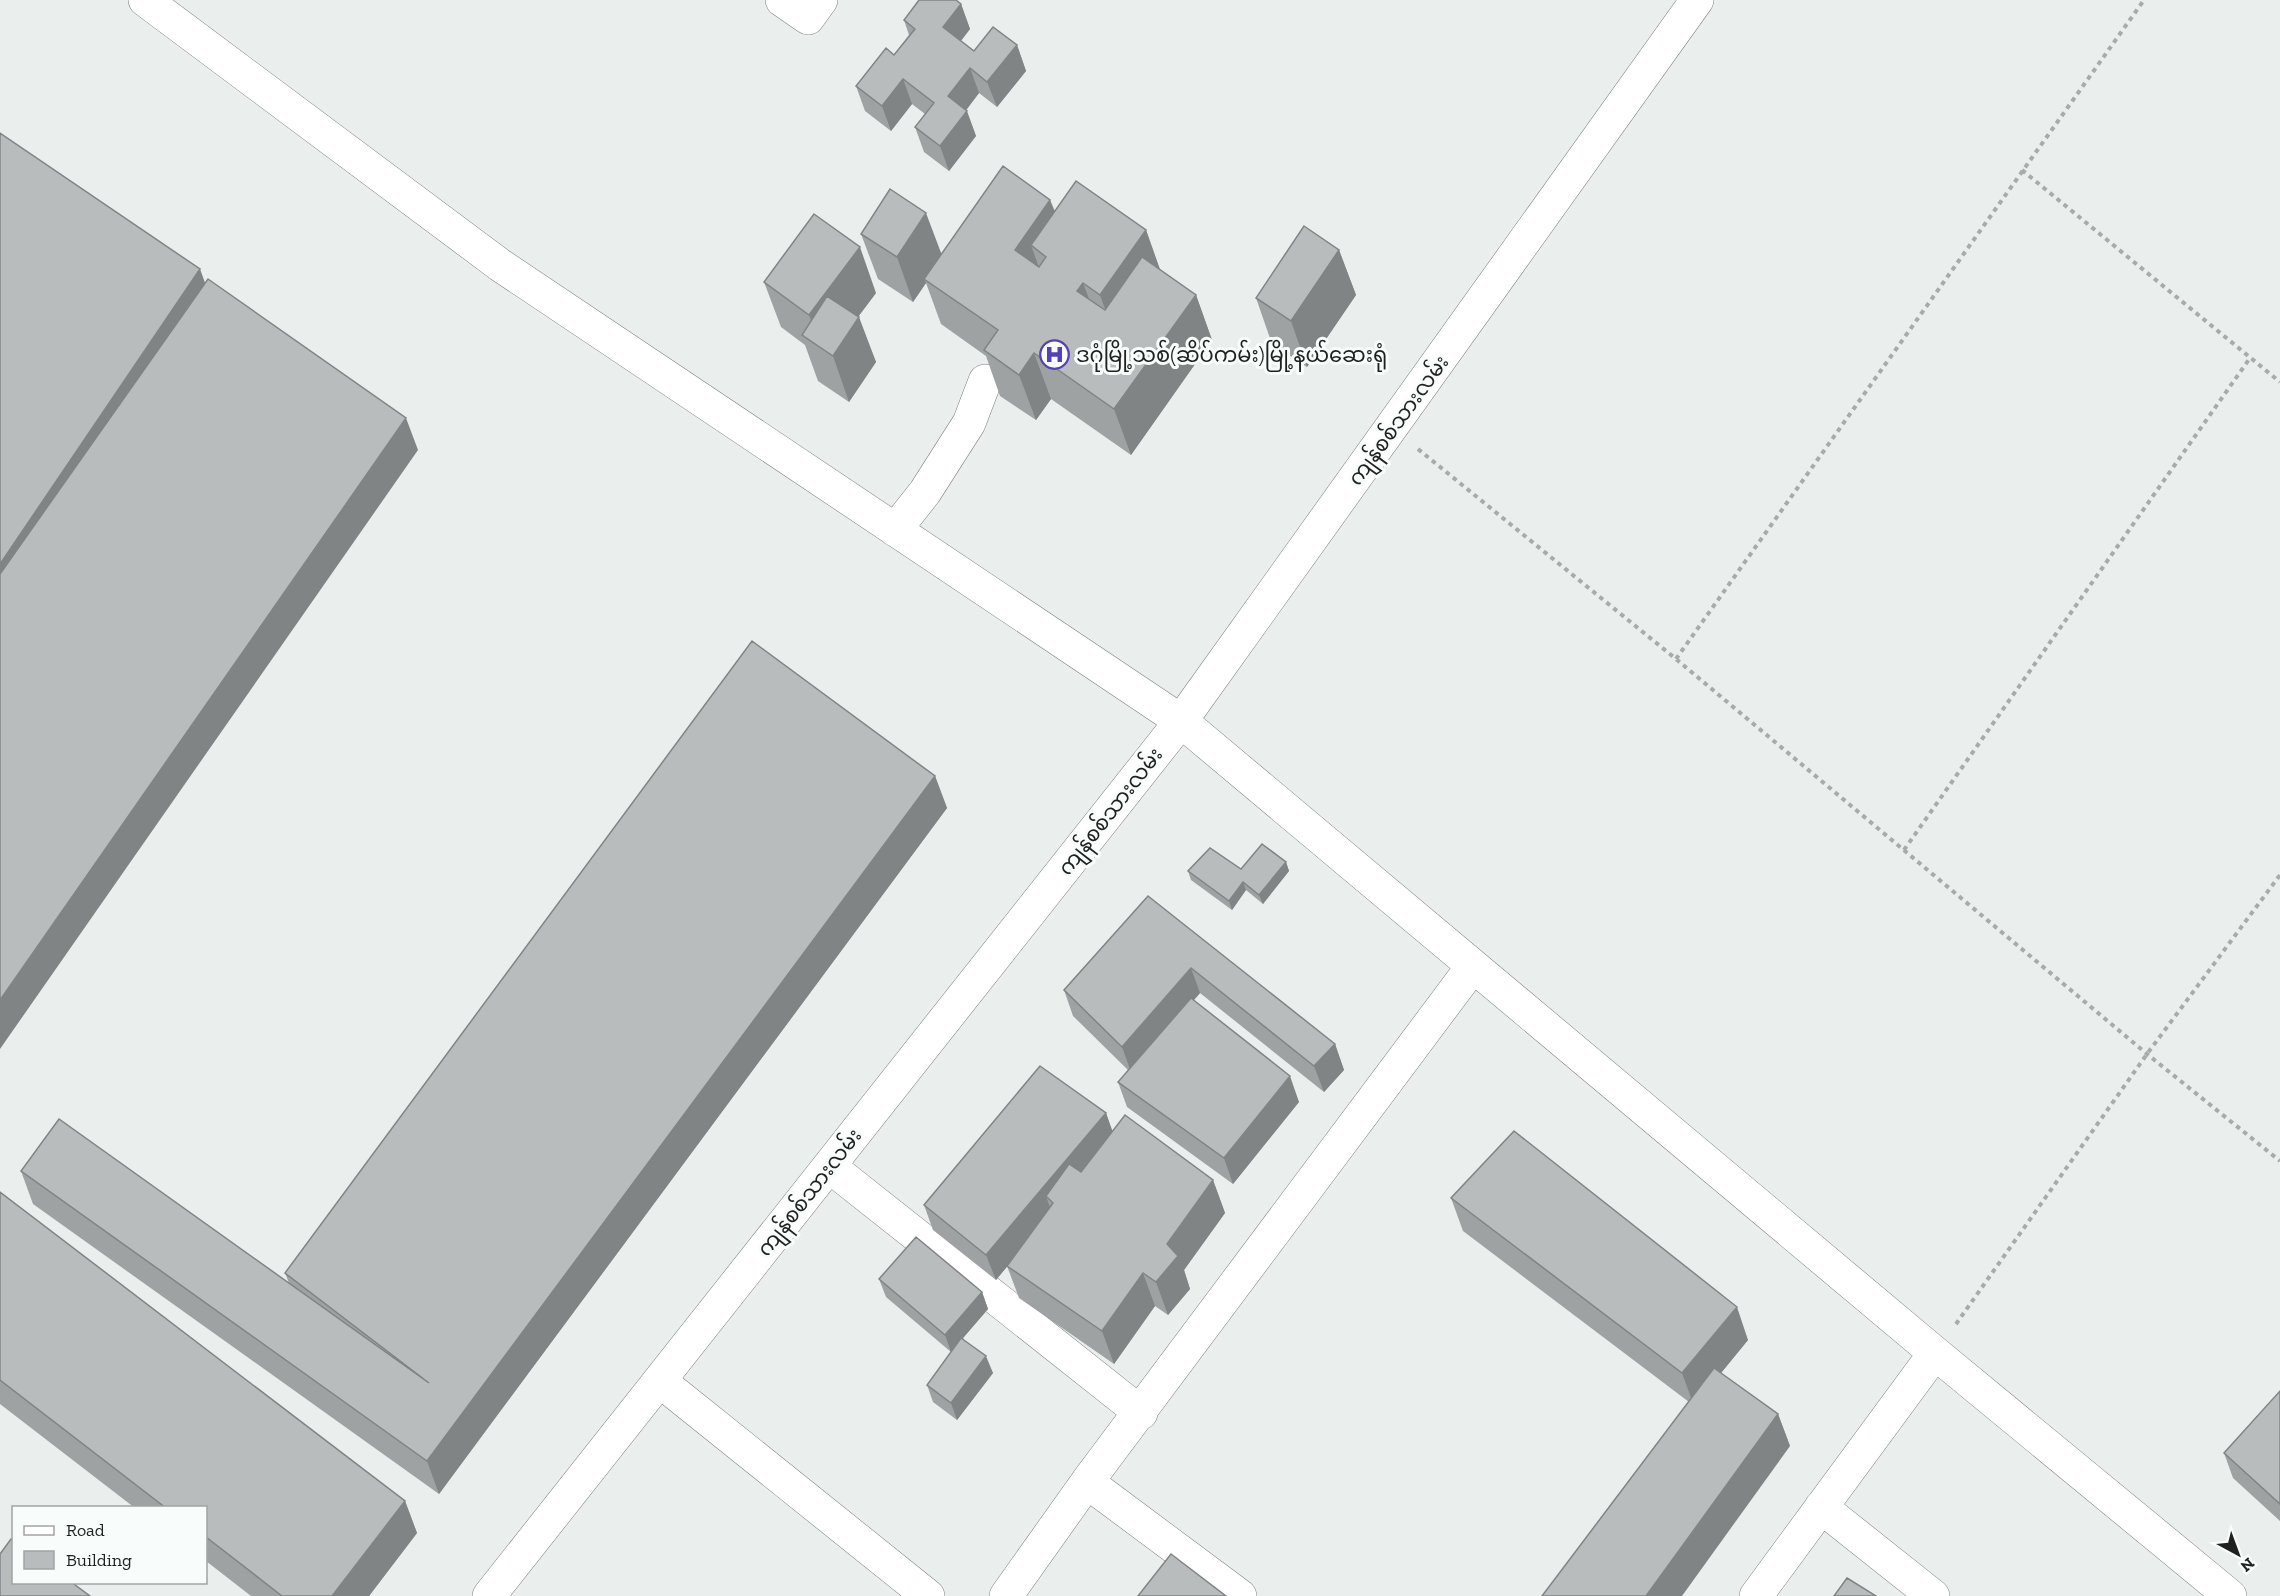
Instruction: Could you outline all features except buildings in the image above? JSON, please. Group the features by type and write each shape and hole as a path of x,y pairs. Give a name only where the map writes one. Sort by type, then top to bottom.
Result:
{"street":[{"path":"145,0 500,265 1181,721 1935,1353 2230,1596"},
{"path":"782,0 808,18 821,0"},
{"name":"ကျန်စစ်သားလမ်း","path":"489,1596 1181,721 1697,0"},
{"path":"894,530 925,492 969,423 985,381"},
{"path":"1006,1596 1088,1482 1473,966"},
{"path":"829,1166 1141,1413"},
{"path":"1756,1596 1935,1353"},
{"path":"660,1382 928,1596"},
{"path":"1088,1482 1240,1596"},
{"path":"1821,1507 1933,1596"}],"path":[{"path":"1676,659 2144,0"},
{"path":"2022,170 2280,382"},
{"path":"1904,850 2250,358"},
{"path":"1392,428 1676,659 2147,1054 2280,1161"},
{"path":"1935,1353 2147,1054 2280,875"}],"place":[{"name":"ဒဂုံမြို့သစ်(ဆိပ်ကမ်း)မြို့နယ်ဆေးရုံ","path":"1055,354"}]}
